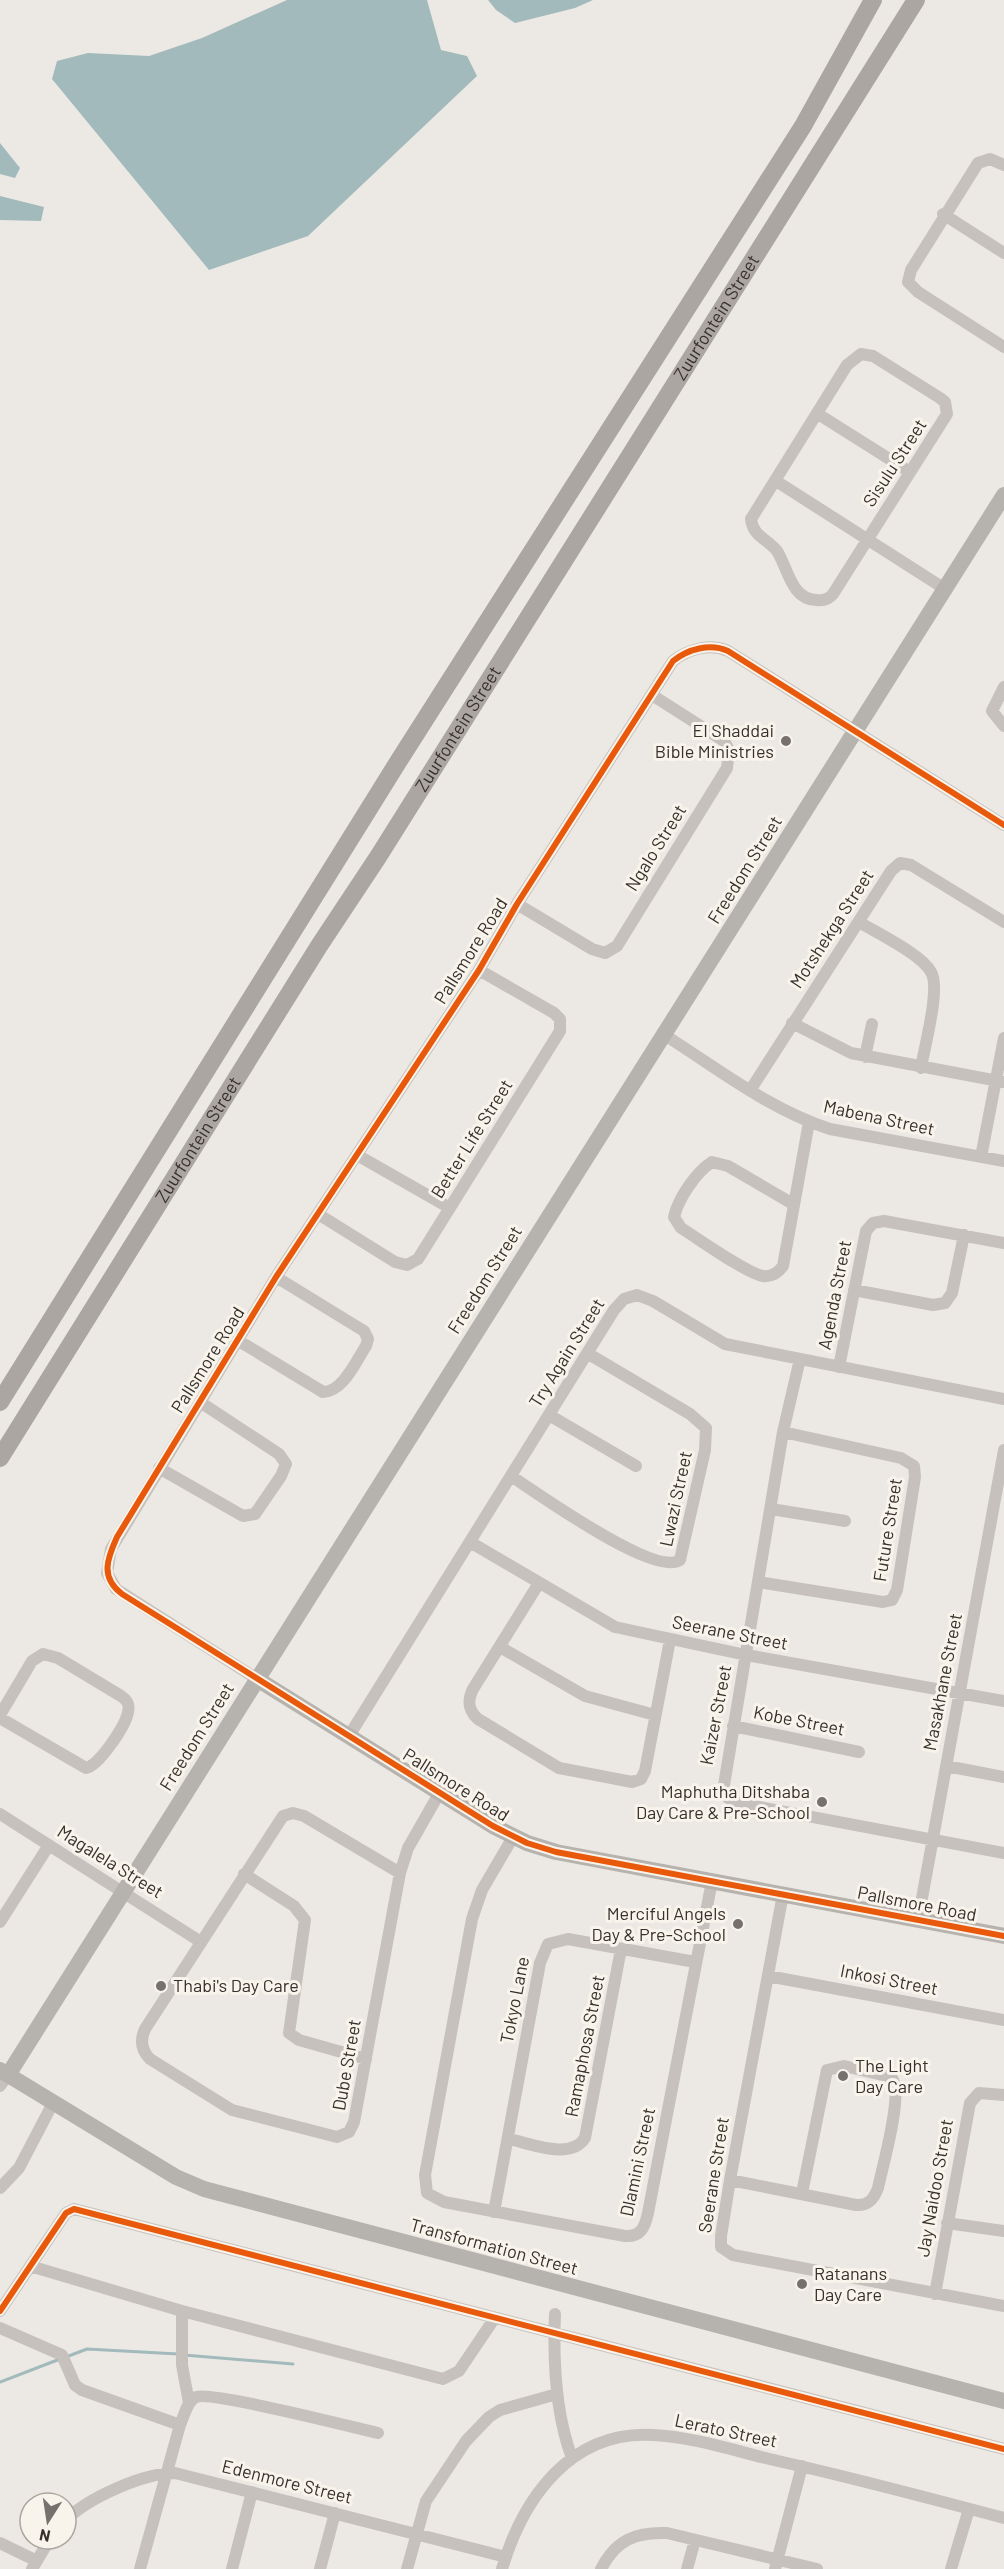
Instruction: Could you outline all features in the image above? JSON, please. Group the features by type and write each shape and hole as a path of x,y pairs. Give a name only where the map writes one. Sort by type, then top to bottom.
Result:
{"main road":[{"name":"Zuurfontein Street","path":"0,1402 398,762 803,126 873,0"},
{"name":"Zuurfontein Street","path":"0,1458 319,946 378,857 916,0"}],"street":[{"path":"1004,165 996,159 982,159 943,214 910,270 908,282 918,292 1004,347"},
{"path":"943,214 1004,253"},
{"name":"Sisulu Street","path":"861,354 873,356 940,398 947,408 945,420 830,597 819,600 803,596 793,585 775,549 753,529 752,519 818,414 847,364 861,354"},
{"path":"818,414 910,472"},
{"path":"776,481 945,589"},
{"name":"Freedom Street","path":"3,2077 257,1679 1004,495"},
{"name":"Pallsmore Road","path":"1004,825 728,651 713,646 688,652 673,661 517,904 479,970 276,1277 111,1549 106,1566 108,1580 122,1594 513,1837 556,1852 1004,1936"},
{"path":"1004,687 992,711 1004,726"},
{"name":"Ngalo Street","path":"517,904 592,950 605,952 617,946 727,768 730,758 729,750 723,741 652,694"},
{"name":"Motshekga Street","path":"751,1089 891,871 900,863 906,863 1004,922"},
{"path":"859,922 924,963 934,976 934,993 921,1068"},
{"name":"Better Life Street","path":"318,1214 394,1262 407,1265 418,1259 558,1036 561,1026 560,1018 554,1012 479,970"},
{"path":"792,1023 837,1048 865,1057 1000,1081"},
{"path":"865,1057 872,1024"},
{"name":"Mabena Street","path":"663,1034 809,1122 830,1129 1004,1161"},
{"path":"981,1157 1000,1081 1004,1038"},
{"path":"793,1204 728,1166 712,1162 700,1172 678,1206 674,1217 681,1228 756,1273 772,1276 783,1266 809,1122"},
{"path":"357,1155 450,1208"},
{"name":"Agenda Street","path":"839,1367 866,1231 873,1223 884,1221 1004,1243"},
{"path":"854,1290 933,1305 945,1303 952,1293 964,1235"},
{"path":"239,1341 315,1389 327,1392 340,1384 366,1346 368,1340 364,1331 276,1277"},
{"name":"Try Again Street","path":"349,1736 587,1353 619,1304 630,1296 637,1295 652,1301 725,1344 1004,1399"},
{"name":"Lwazi Street","path":"511,1476 627,1550 667,1563 681,1560 705,1450 706,1428 690,1414 587,1353"},
{"name":"Kaizer Street","path":"800,1359 783,1432 732,1726 722,1786 725,1795 732,1801 1004,1853"},
{"path":"159,1468 243,1516 255,1514 281,1476 285,1464 279,1454 200,1402"},
{"path":"549,1415 636,1466"},
{"name":"Future Street","path":"758,1582 883,1602 892,1600 897,1590 915,1477 914,1466 901,1458 783,1432"},
{"name":"Masakhane Street","path":"918,1920 1004,1450"},
{"path":"771,1509 845,1521"},
{"name":"Seerane Street","path":"470,1542 615,1627 746,1655 1004,1701"},
{"path":"540,1583 472,1689 470,1709 478,1719 552,1764 571,1771 637,1781 645,1771 670,1640"},
{"path":"500,1647 585,1696 655,1715"},
{"path":"43,1654 58,1658 121,1696 128,1702 129,1709 126,1718 99,1761 86,1768 0,1716 32,1661 43,1654"},
{"name":"Kobe Street","path":"732,1726 859,1752"},
{"path":"946,1766 1004,1777"},
{"name":"Dube Street","path":"201,1942 145,2029 141,2041 143,2051 150,2059 232,2110 337,2137 347,2135 353,2126 400,1873 413,1838 440,1792"},
{"name":"Magalela Street","path":"0,1814 123,1890 201,1942"},
{"path":"201,1942 275,1825 287,1814 304,1816 400,1873"},
{"name":"Dlamini Street","path":"513,1837 482,1890 470,1927 425,2175 427,2193 444,2202 625,2236 636,2235 643,2230 712,1881"},
{"path":"0,1922 49,1845"},
{"path":"244,1874 294,1906 305,1920 289,2033 299,2040 366,2059"},
{"name":"Seerane Street","path":"783,1894 720,2240 726,2253 1004,2306"},
{"name":"Tokyo Lane","path":"494,2212 544,1948 554,1940 568,1939 695,1962"},
{"name":"Ramaphosa Street","path":"507,2139 565,2150 576,2147 585,2138 621,1949"},
{"name":"Inkosi Street","path":"768,1976 1004,2020"},
{"path":"730,2180 856,2205 866,2204 873,2198 878,2188 896,2099 896,2084 891,2077 844,2066 827,2070 802,2193"},
{"name":"Transformation Street","path":"3,2077 53,2103 176,2177 204,2189 1004,2401"},
{"name":"Jay Naidoo Street","path":"935,2294 968,2109 972,2098 979,2093 1004,2095"},
{"path":"0,2188 19,2168 53,2103"},
{"path":"0,2311 66,2213 74,2209 554,2335 1004,2449"},
{"path":"947,2223 1004,2231"},
{"path":"30,2266 182,2311 443,2379 459,2371 494,2319"},
{"path":"182,2311 182,2365 189,2403"},
{"path":"555,2314 557,2394 564,2435 572,2458"},
{"path":"0,2328 62,2355 75,2385 82,2390 180,2425"},
{"path":"407,2569 416,2534 432,2490 477,2429 500,2410 557,2394"},
{"path":"140,2569 180,2425 189,2403 197,2397 211,2397 378,2433"},
{"name":"Lerato Street","path":"504,2563 520,2522 536,2494 572,2458 603,2443 651,2434 675,2437 802,2466 1004,2518"},
{"path":"776,2565 802,2466"},
{"name":"Edenmore Street","path":"78,2511 97,2498 166,2473 191,2476 416,2534 504,2563"},
{"path":"231,2569 252,2492"},
{"path":"951,2569 969,2509"},
{"path":"320,2569 335,2513"},
{"path":"601,2569 617,2545 640,2533 667,2533 776,2565 817,2569"},
{"path":"687,2569 695,2540"},
{"path":"0,2543 35,2565 43,2551"}],"water":[{"path":"287,0 427,0 441,50 467,56 477,76 308,236 209,270 52,79 57,61 88,53 149,56 202,38"},
{"path":"488,0 593,0 575,8 515,23 496,10"},
{"path":"0,143 20,168 15,178 0,174"},
{"path":"0,196 44,207 41,221 0,220"}],"waterway":[{"path":"66,2357 87,2349 178,2354"},
{"path":"184,2355 293,2364"},
{"path":"0,2382 60,2359"}],"cycle path":[{"path":"1004,825 728,651 707,647 699,648 673,661 517,904 479,970 276,1277 117,1537 108,1560 108,1574 115,1588 122,1594 493,1826 527,1843 556,1852 1004,1936"},
{"path":"0,2311 66,2213 74,2209 1004,2449"}],"place":[{"name":"El Shaddai Bible Ministries","path":"786,741"},
{"name":"Maphutha Ditshaba Day Care & Pre-School","path":"822,1802"},
{"name":"Merciful Angels Day & Pre-School","path":"738,1924"},
{"name":"Thabi's Day Care","path":"161,1986"},
{"name":"The Light Day Care","path":"843,2076"},
{"name":"Ratanans Day Care","path":"802,2284"}]}
